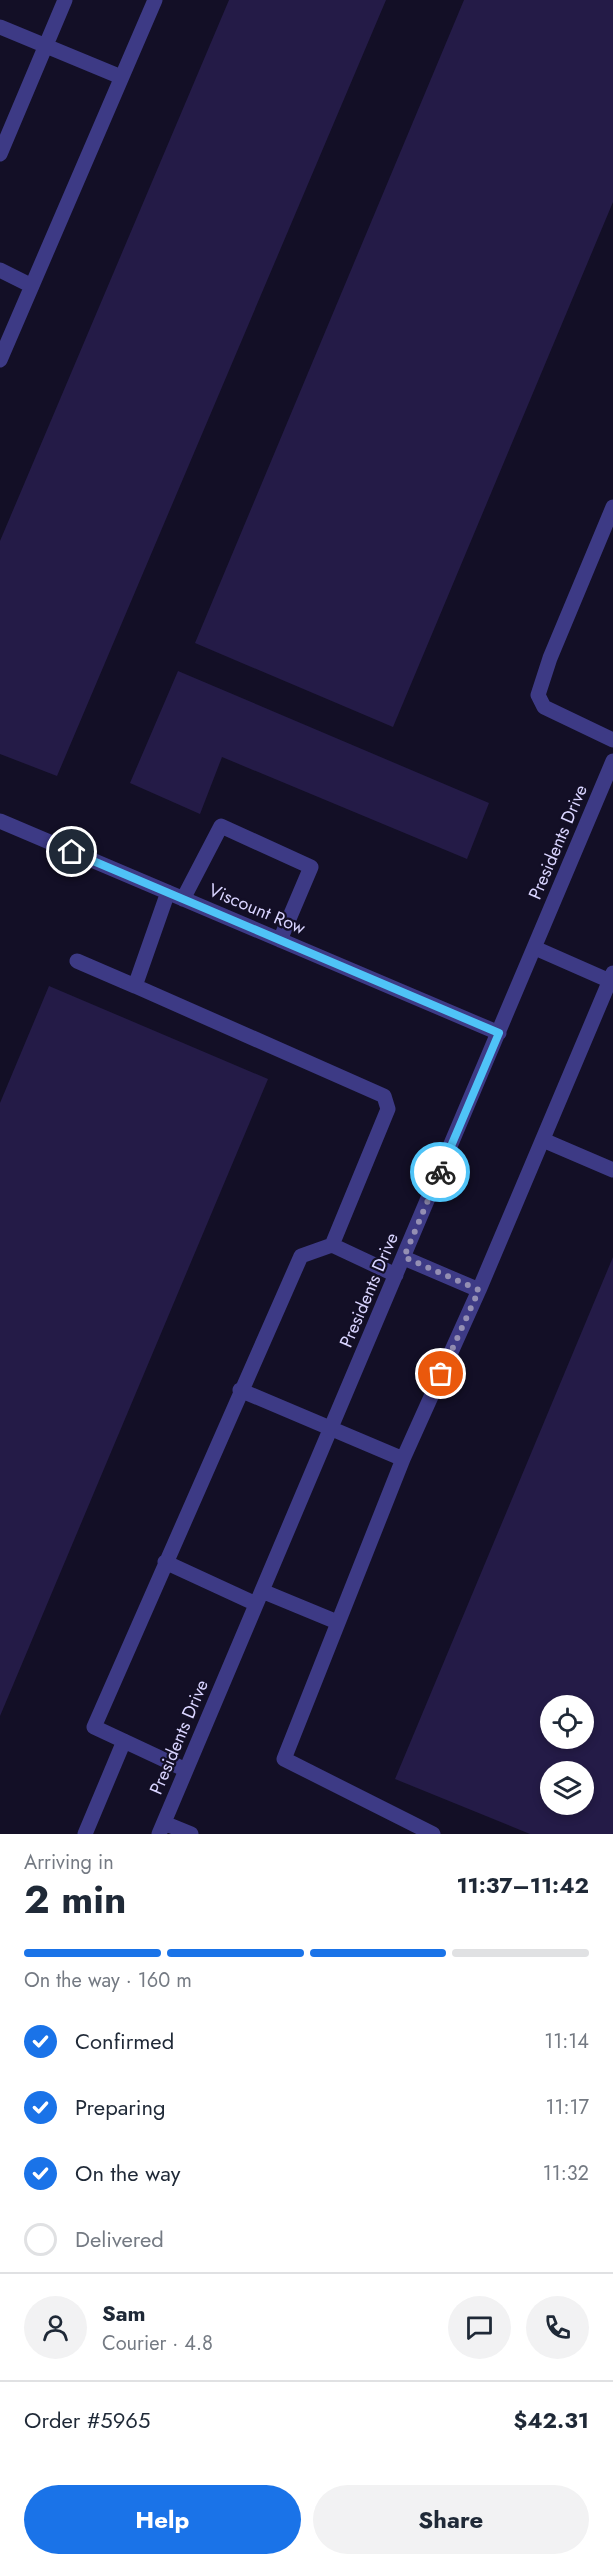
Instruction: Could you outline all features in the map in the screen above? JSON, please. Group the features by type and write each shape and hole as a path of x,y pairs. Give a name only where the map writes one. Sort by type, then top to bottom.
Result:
{"street":[{"path":"0,154 65,0"},
{"path":"0,360 154,0"},
{"path":"0,27 121,78"},
{"path":"0,270 32,286"},
{"path":"613,507 550,658 538,695 544,707 613,740"},
{"name":"Presidents Drive","path":"161,1828 535,948 607,792 613,761"},
{"name":"Viscount Row","path":"0,821 499,1033"},
{"path":"183,899 221,826 310,867 280,940"},
{"path":"135,986 168,892"},
{"path":"433,1834 284,1759 403,1459 479,1290 611,977 535,948"},
{"path":"77,961 384,1096 388,1109 332,1245"},
{"path":"543,1140 613,1170"},
{"path":"186,1770 94,1726 240,1390 301,1256 332,1245 396,1275"},
{"path":"404,1257 479,1290"},
{"path":"240,1390 403,1459"},
{"path":"165,1562 259,1598 337,1622"},
{"path":"85,1834 124,1741"},
{"path":"161,1828 191,1834"}],"building":[{"path":"229,0 386,0 57,776 0,754 0,541"},
{"path":"464,0 613,0 613,202 393,727 195,643"},
{"path":"178,671 489,803 467,859 222,757 200,814 130,783"},
{"path":"49,986 268,1079 0,1716 0,1103"},
{"path":"613,1257 613,1834 530,1834 395,1779"}],"way so far":[{"path":"440,1172 404,1257 479,1290 441,1374"}],"route":[{"path":"72,852 499,1033 440,1172"}]}
